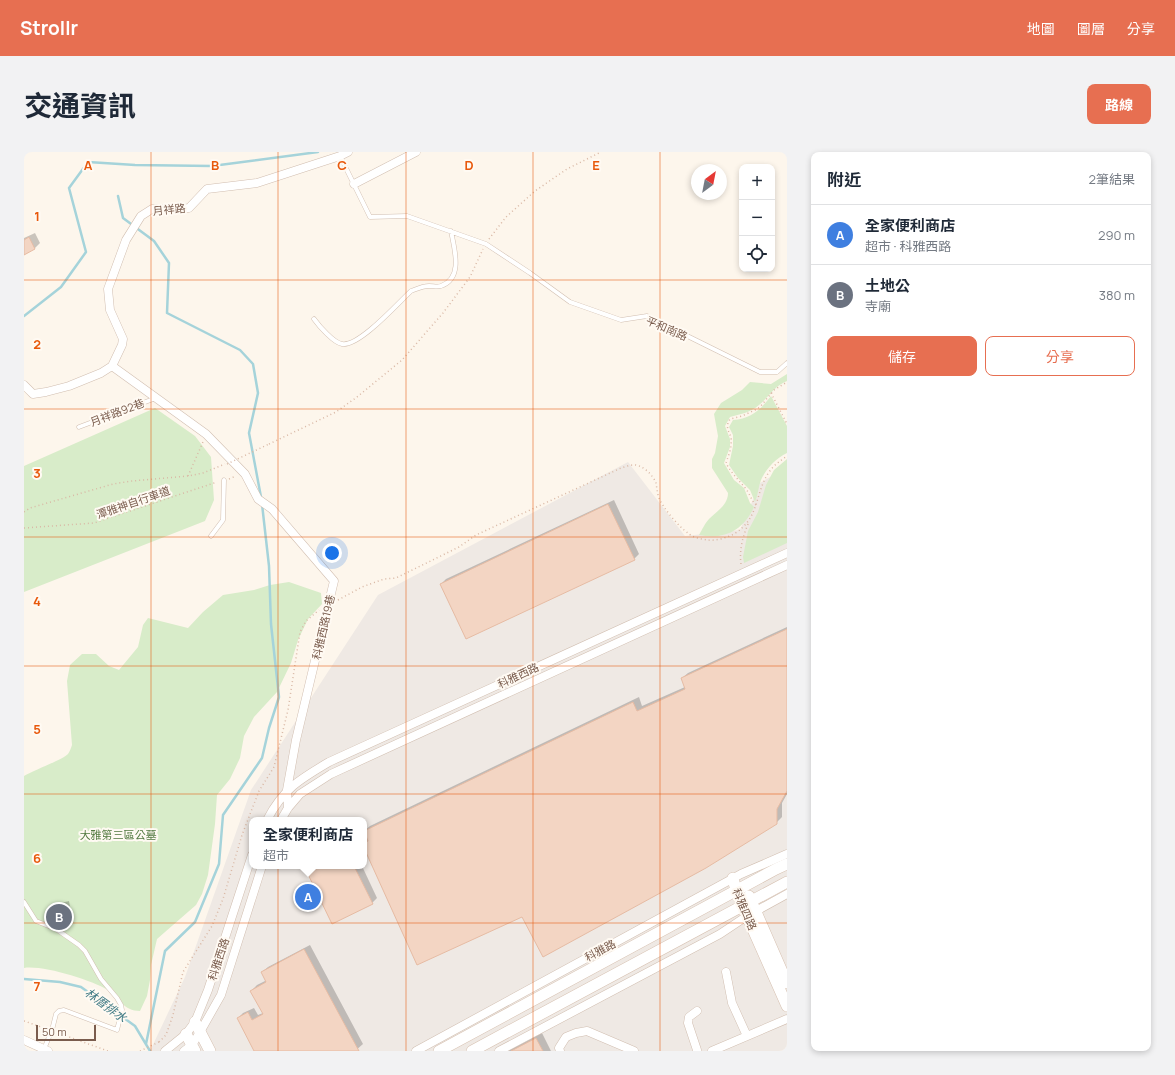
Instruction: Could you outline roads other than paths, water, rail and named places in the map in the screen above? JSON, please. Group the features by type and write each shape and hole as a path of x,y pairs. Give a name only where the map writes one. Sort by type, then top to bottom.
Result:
{"street":[{"path":"354,184 416,152"},
{"name":"月祥路","path":"112,366 122,345 123,339 110,310 108,289 126,240 141,216 152,209 189,208 207,189 257,183 344,154"},
{"path":"24,385 33,394 46,392 101,373 112,366 156,398"},
{"name":"科雅西路19巷","path":"156,398 206,434 245,474 258,499 272,509 334,581 296,740 287,790 288,808"},
{"name":"科雅西路","path":"268,817 274,805 287,790 329,762 787,553"},
{"name":"科雅西路","path":"282,817 300,794 331,774 787,565"},
{"name":"科雅路","path":"416,1051 733,878 787,854"},
{"name":"科雅西路","path":"164,1049 186,1034 194,1022 208,990 249,864"},
{"name":"科雅路","path":"439,1051 740,889 776,868 787,864"},
{"name":"科雅西路","path":"190,1049 221,995 261,869"},
{"name":"科雅四路","path":"733,878 787,983"},
{"path":"472,1051 749,908 787,882"},
{"path":"499,1051 720,934 749,908 787,894"},
{"name":"科雅四路","path":"749,908 787,1006"},
{"path":"726,972 732,1003 747,1036"},
{"path":"697,1011 689,1017 688,1023 697,1051"},
{"path":"712,1051 787,1019"},
{"path":"194,1022 210,1051"},
{"path":"560,1051 559,1048 566,1037 587,1031 634,1051"},
{"path":"186,1034 190,1049"},
{"path":"24,1040 46,1050"}],"lane":[{"path":"344,154 354,184"},
{"name":"平和南路","path":"354,184 370,216 407,216 486,244 570,302 621,320 647,316 760,372 777,372 787,363"},
{"path":"314,319 336,341 342,344 349,344 362,338 411,291 420,287 440,286 447,283 456,269 455,252 451,231"},
{"name":"月祥路92巷","path":"79,427 156,398"},
{"path":"211,536 223,520 224,480"},
{"path":"24,902 36,921 56,929 85,950 101,979 117,998 122,1010 117,1030 64,1010 59,1011 56,1014 46,1050"}],"waterway":[{"path":"24,316 61,287 86,252 69,188 88,162 135,165 212,166 318,152"},
{"path":"118,196 123,218 154,241 169,263 167,313 240,350 253,364 258,393 249,433 261,497"},
{"path":"146,1044 165,951 195,922 219,864 223,815 262,758 269,728 279,697 271,624 269,566 262,504"},
{"name":"林厝排水","path":"24,979 60,982 81,987 135,1026 150,1051"}],"place":[{"name":"全家便利商店","path":"308,897"},
{"name":"土地公","path":"59,917"}],"park label":[{"name":"大雅第三區公墓","path":"118,834"}]}
